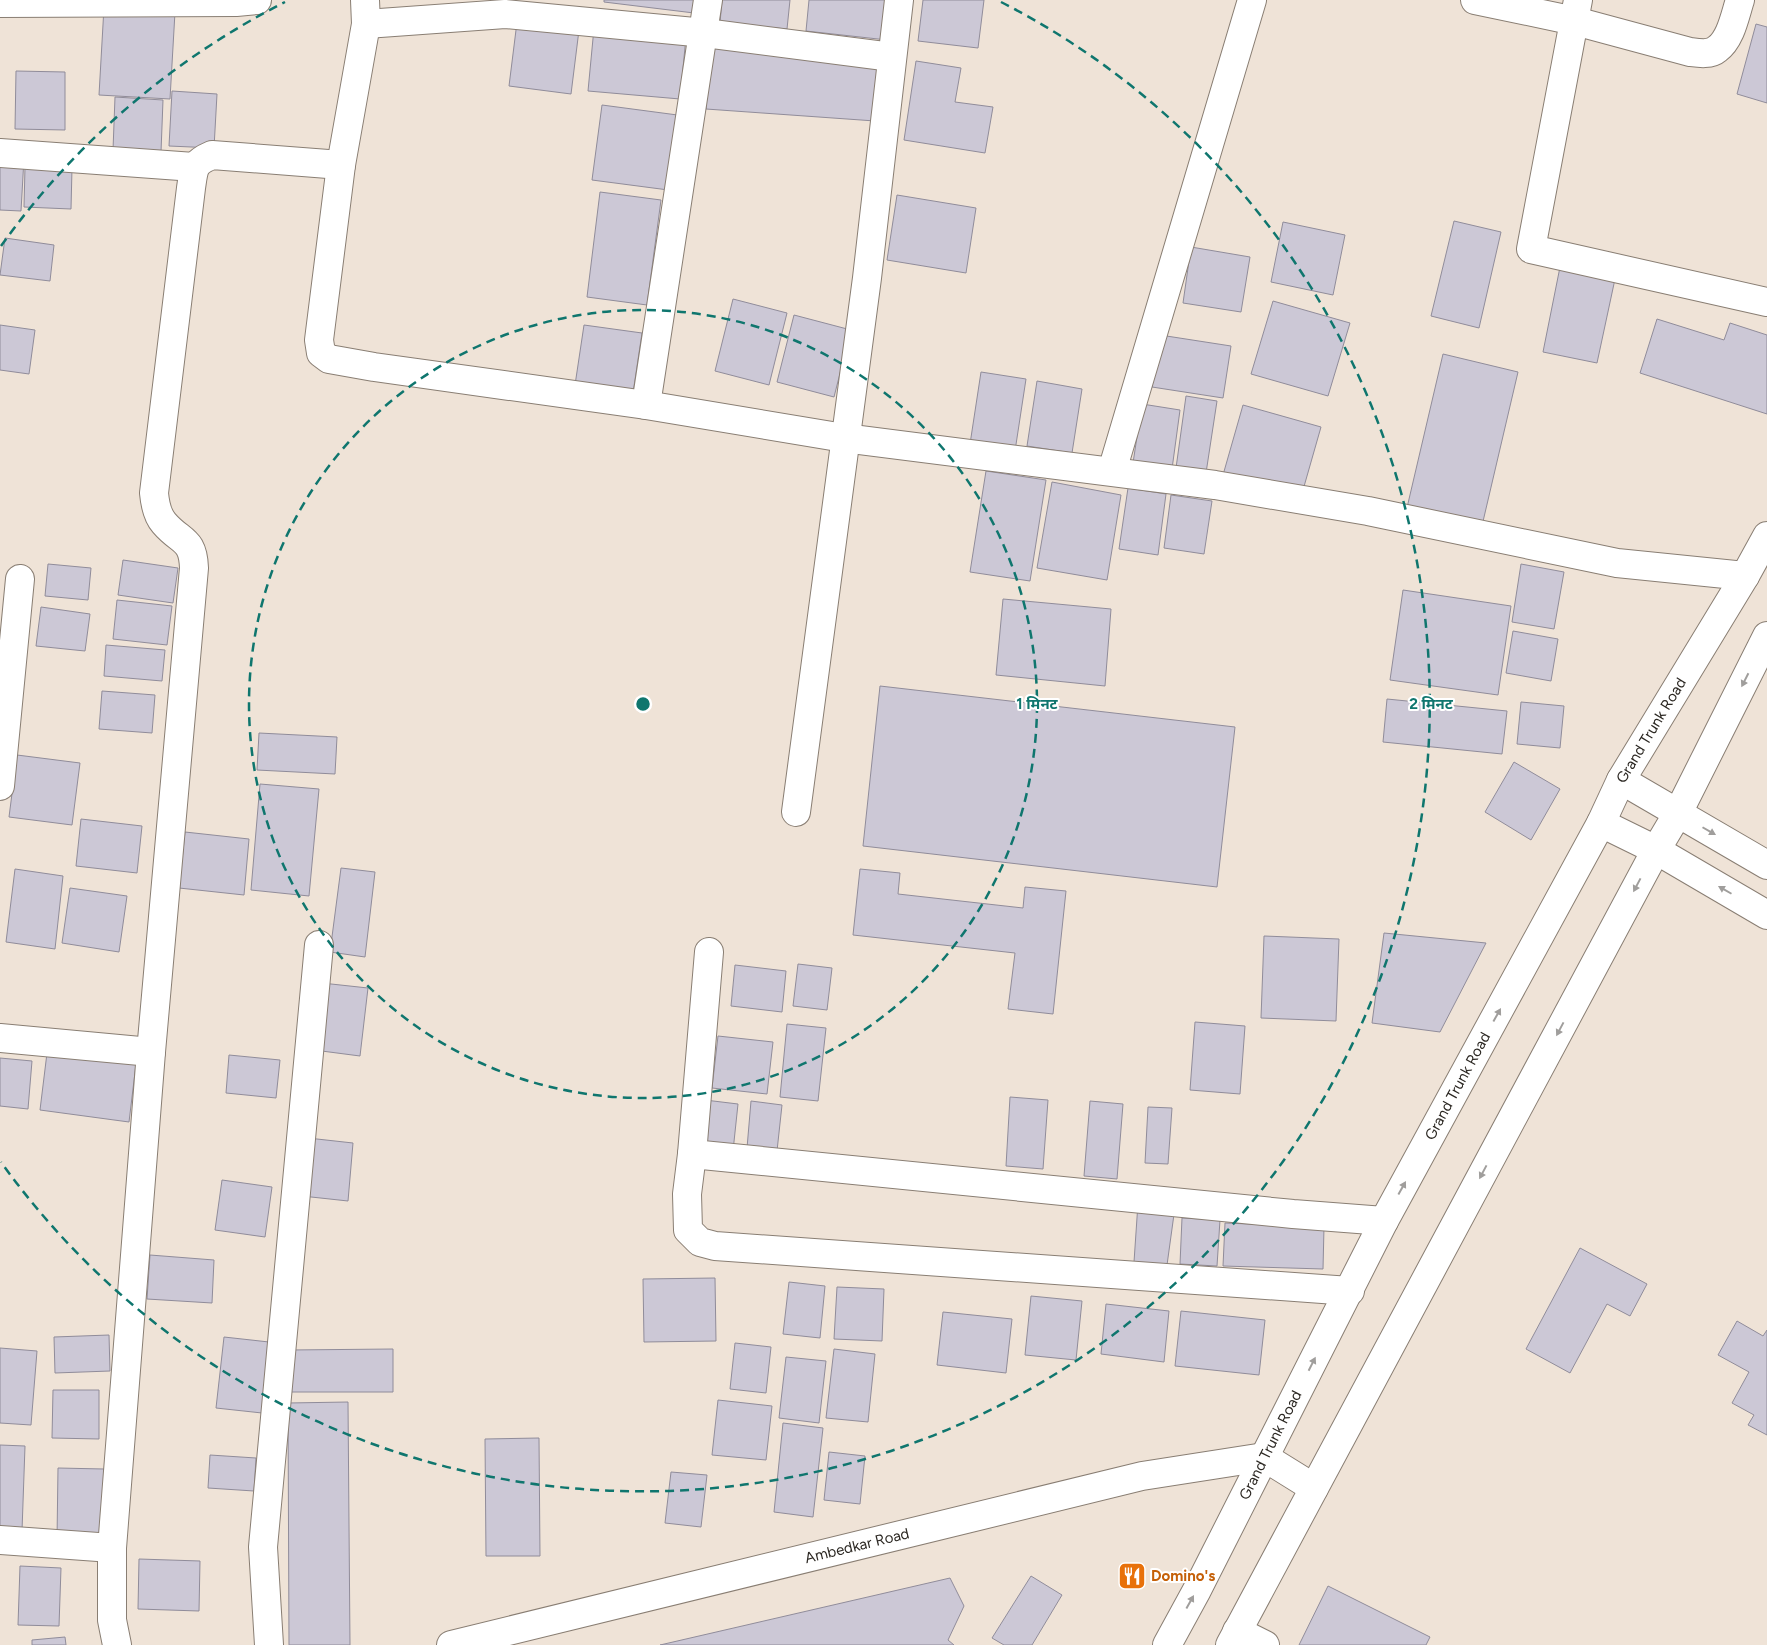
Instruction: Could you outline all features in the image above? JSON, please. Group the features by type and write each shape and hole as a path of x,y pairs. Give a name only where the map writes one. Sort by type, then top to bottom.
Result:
{"main road":[{"path":"0,4 236,2 257,0"},
{"path":"646,405 708,0"},
{"path":"796,812 844,438 867,278 898,0"},
{"path":"1112,471 1252,0"},
{"path":"1475,0 1576,11 1690,52 1705,53 1716,50 1728,36 1740,0"},
{"path":"892,57 506,7 366,12 342,165 319,340 321,353 329,359 374,368 646,405 844,438 1215,485 1358,510 1617,563 1745,576"},
{"path":"1576,11 1531,249 1767,302"},
{"path":"0,153 194,167"},
{"path":"116,1645 112,1620 112,1548 151,1052 194,568 194,556 188,543 163,523 156,508 154,493 194,167 201,160 212,156 342,165"},
{"name":"Grand Trunk Road","path":"1167,1645 1350,1291 1384,1220 1601,823 1621,780 1745,576 1767,536"},
{"path":"0,786 20,579"},
{"path":"1265,1645 1234,1638 1656,850 1678,813 1767,636"},
{"path":"1621,780 1767,865"},
{"path":"1601,823 1656,850 1767,915"},
{"path":"269,1645 263,1547 319,945"},
{"path":"709,952 687,1194 688,1230 700,1242 715,1246 1350,1291"},
{"path":"0,1038 151,1052"},
{"path":"692,1154 1274,1212 1384,1220"},
{"path":"1264,1457 1314,1488"},
{"name":"Ambedkar Road","path":"451,1645 1142,1476 1264,1457"},
{"path":"0,1540 112,1548"}],"building":[{"path":"604,0 695,0 694,13 604,2"},
{"path":"722,0 790,0 787,29 720,23"},
{"path":"809,0 892,0 887,40 806,31"},
{"path":"923,0 984,0 978,48 918,41"},
{"path":"104,7 175,12 170,99 99,95"},
{"path":"517,22 579,30 571,94 509,86"},
{"path":"1756,24 1767,27 1767,103 1737,94"},
{"path":"594,28 686,37 680,99 588,91"},
{"path":"710,48 879,60 875,121 706,109"},
{"path":"916,61 961,68 955,102 993,107 985,153 904,140"},
{"path":"16,71 65,72 65,130 15,129"},
{"path":"172,91 217,94 214,148 169,146"},
{"path":"115,97 163,100 161,152 113,150"},
{"path":"602,105 685,116 676,191 592,180"},
{"path":"0,157 24,158 21,211 0,210"},
{"path":"25,167 72,168 71,209 24,207"},
{"path":"600,192 661,200 647,305 587,297"},
{"path":"897,195 976,208 966,273 887,260"},
{"path":"1454,221 1501,232 1479,328 1431,316"},
{"path":"1283,222 1345,235 1333,295 1271,282"},
{"path":"5,238 54,245 50,281 0,275"},
{"path":"1191,247 1250,257 1241,312 1183,303"},
{"path":"1560,267 1615,279 1597,363 1543,352"},
{"path":"733,299 787,313 769,385 715,371"},
{"path":"1273,301 1350,323 1328,396 1251,374"},
{"path":"794,315 851,330 834,397 777,382"},
{"path":"1657,319 1724,340 1730,323 1767,335 1767,414 1640,373"},
{"path":"0,325 35,330 29,374 0,370"},
{"path":"584,325 642,333 633,393 575,385"},
{"path":"1160,335 1231,346 1223,398 1152,387"},
{"path":"1443,354 1518,372 1481,530 1406,512"},
{"path":"981,372 1026,379 1015,451 970,444"},
{"path":"1037,381 1082,389 1072,453 1027,446"},
{"path":"1186,396 1217,401 1206,473 1176,468"},
{"path":"1142,404 1180,410 1172,469 1133,463"},
{"path":"1243,405 1321,427 1301,497 1223,475"},
{"path":"986,471 1046,480 1030,581 970,572"},
{"path":"1052,482 1121,495 1107,580 1037,568"},
{"path":"1128,488 1166,494 1158,555 1119,549"},
{"path":"1171,495 1212,501 1204,554 1164,548"},
{"path":"123,560 178,568 173,603 118,595"},
{"path":"48,564 91,568 88,600 45,596"},
{"path":"1521,564 1564,572 1554,629 1512,622"},
{"path":"1403,590 1511,606 1498,695 1390,680"},
{"path":"1003,599 1111,609 1105,686 996,675"},
{"path":"117,600 172,606 167,645 113,639"},
{"path":"41,607 90,614 85,651 36,646"},
{"path":"1513,631 1558,639 1551,681 1506,673"},
{"path":"106,645 165,650 162,681 104,676"},
{"path":"880,686 1235,727 1217,887 863,846"},
{"path":"102,691 155,695 152,733 99,729"},
{"path":"1387,699 1507,711 1502,754 1383,742"},
{"path":"1521,702 1564,706 1560,748 1517,744"},
{"path":"259,733 337,737 335,774 257,770"},
{"path":"17,755 80,763 72,825 9,817"},
{"path":"1514,762 1560,789 1531,840 1485,812"},
{"path":"260,784 319,789 309,896 251,890"},
{"path":"81,819 142,826 137,873 76,866"},
{"path":"185,832 249,839 244,895 179,888"},
{"path":"341,868 375,872 365,957 330,952"},
{"path":"15,869 63,876 55,949 6,942"},
{"path":"860,869 900,873 898,894 1023,908 1025,887 1066,891 1053,1014 1008,1009 1015,953 853,935"},
{"path":"70,888 127,896 119,952 62,943"},
{"path":"1384,933 1486,943 1440,1032 1372,1023"},
{"path":"1264,936 1339,939 1336,1021 1261,1018"},
{"path":"798,964 832,968 827,1010 793,1006"},
{"path":"735,965 786,971 782,1012 731,1006"},
{"path":"322,983 368,988 360,1056 314,1050"},
{"path":"1195,1022 1245,1026 1240,1094 1190,1090"},
{"path":"787,1024 826,1028 818,1101 780,1097"},
{"path":"718,1036 773,1042 767,1094 712,1088"},
{"path":"47,1053 136,1064 129,1122 40,1110"},
{"path":"229,1055 280,1060 276,1098 226,1093"},
{"path":"0,1058 32,1061 28,1109 0,1106"},
{"path":"1010,1097 1048,1100 1043,1169 1006,1166"},
{"path":"705,1100 738,1104 733,1151 700,1147"},
{"path":"751,1101 782,1105 777,1151 747,1148"},
{"path":"1090,1101 1123,1104 1117,1179 1084,1176"},
{"path":"1148,1107 1172,1108 1168,1164 1145,1163"},
{"path":"308,1138 353,1143 348,1201 302,1196"},
{"path":"222,1180 272,1187 265,1237 215,1230"},
{"path":"1138,1203 1175,1207 1167,1265 1134,1262"},
{"path":"1182,1218 1220,1220 1217,1266 1180,1264"},
{"path":"1225,1223 1324,1227 1323,1269 1223,1266"},
{"path":"1580,1248 1647,1284 1630,1316 1607,1304 1570,1373 1526,1349"},
{"path":"150,1255 214,1260 212,1303 147,1299"},
{"path":"715,1278 716,1341 644,1342 643,1279"},
{"path":"789,1282 825,1286 820,1338 783,1334"},
{"path":"837,1287 884,1289 882,1341 834,1339"},
{"path":"1031,1296 1082,1301 1076,1360 1025,1355"},
{"path":"1106,1304 1169,1311 1164,1362 1101,1354"},
{"path":"1181,1311 1265,1320 1259,1375 1175,1366"},
{"path":"943,1312 1012,1319 1006,1373 937,1365"},
{"path":"1737,1321 1763,1336 1767,1330 1767,1435 1748,1425 1754,1415 1732,1403 1749,1372 1718,1355"},
{"path":"109,1335 110,1371 55,1373 54,1337"},
{"path":"224,1337 269,1342 262,1413 216,1408"},
{"path":"735,1343 771,1347 766,1393 730,1389"},
{"path":"0,1348 37,1351 31,1425 0,1423"},
{"path":"393,1349 393,1392 290,1392 289,1350"},
{"path":"834,1349 875,1354 868,1422 826,1418"},
{"path":"786,1357 826,1361 819,1423 779,1418"},
{"path":"53,1390 99,1390 99,1439 52,1438"},
{"path":"718,1400 772,1406 766,1460 712,1455"},
{"path":"348,1402 350,1645 289,1645 288,1403"},
{"path":"783,1423 823,1428 813,1517 774,1512"},
{"path":"539,1438 540,1556 486,1556 485,1439"},
{"path":"0,1445 25,1446 22,1531 0,1530"},
{"path":"829,1452 865,1456 860,1504 824,1500"},
{"path":"210,1455 256,1458 254,1491 208,1488"},
{"path":"58,1468 104,1469 102,1541 57,1540"},
{"path":"671,1472 707,1475 701,1527 665,1523"},
{"path":"139,1559 200,1561 199,1611 138,1609"},
{"path":"20,1566 61,1568 59,1626 18,1625"},
{"path":"1031,1576 1062,1595 1032,1645 1004,1645 992,1638"},
{"path":"950,1578 964,1606 948,1640 954,1645 660,1645"},
{"path":"1328,1586 1430,1637 1426,1645 1299,1645"},
{"path":"65,1637 66,1645 32,1645 32,1640"}],"place":[{"name":"Domino's","path":"1132,1576"}]}
